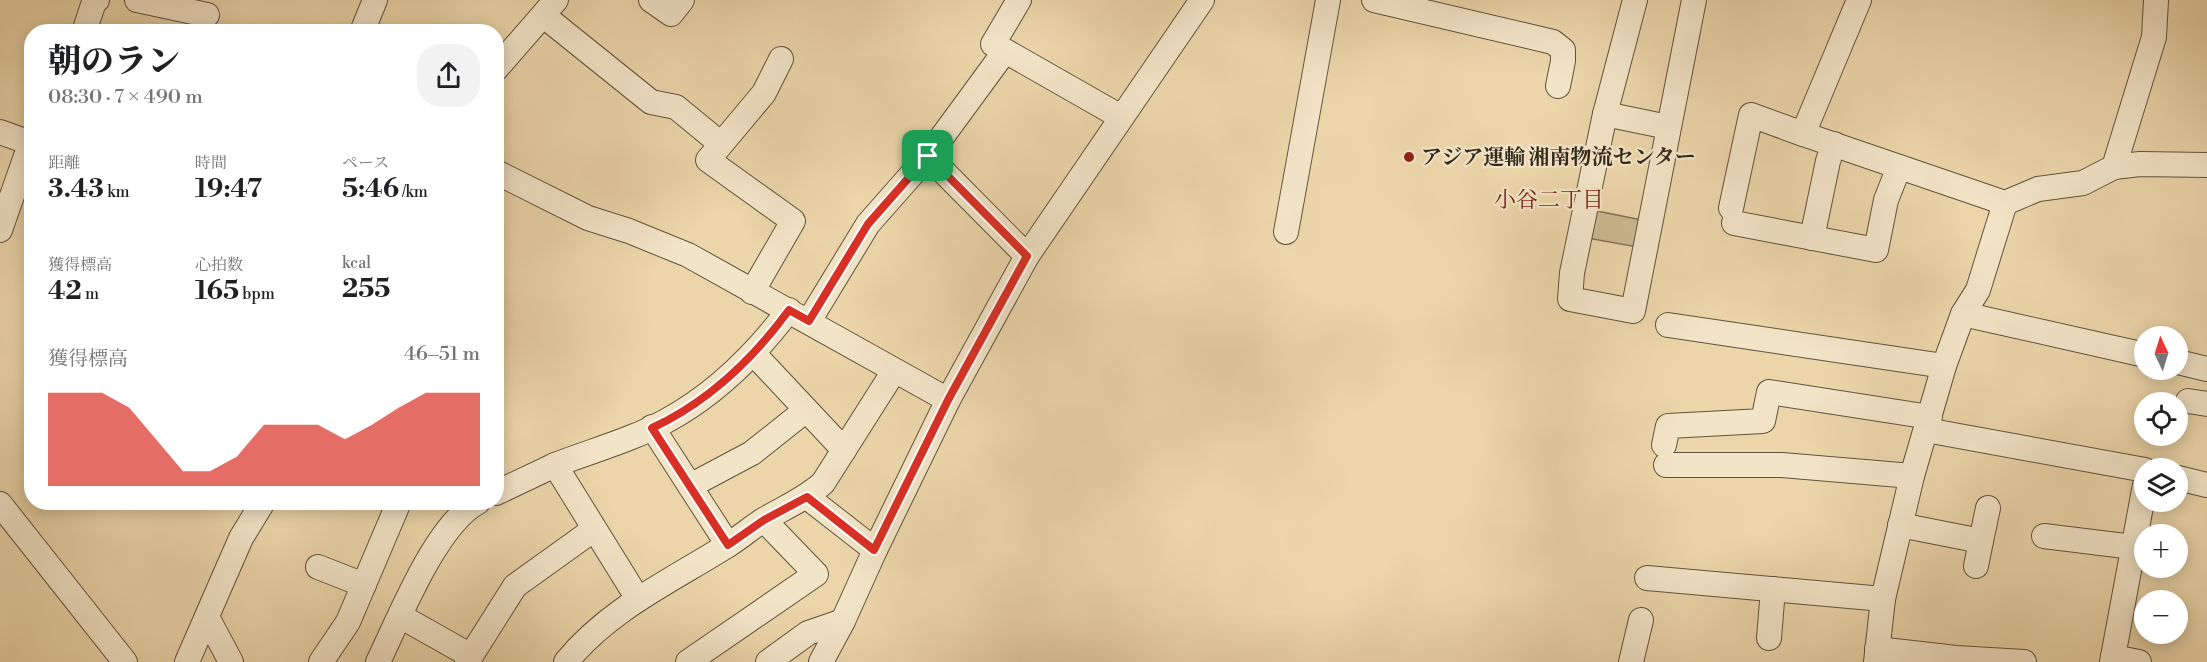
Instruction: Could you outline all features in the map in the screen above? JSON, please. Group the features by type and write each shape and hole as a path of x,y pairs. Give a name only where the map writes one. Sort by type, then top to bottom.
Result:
{"street":[{"path":"87,24 94,2 97,0"},
{"path":"137,0 207,16"},
{"path":"365,24 375,0"},
{"path":"651,0 671,14 682,0"},
{"path":"1019,0 993,44 1121,117"},
{"path":"821,662 843,621 874,550 948,400 1027,256 1202,0"},
{"path":"1286,232 1328,0"},
{"path":"1374,0 1553,42 1563,50 1558,86"},
{"path":"1635,0 1605,114 1572,273 1570,299 1633,311 1694,0"},
{"path":"1803,134 1859,0"},
{"path":"2114,167 2154,37 2156,0"},
{"path":"504,60 550,8 651,102 676,107 721,144"},
{"path":"504,489 555,465 652,428 692,405 735,373 799,316 868,224 928,156 1005,51"},
{"path":"752,292 793,221 708,160 764,93 781,59"},
{"path":"1605,114 1668,127"},
{"path":"1899,166 1886,200 1876,250 1812,238 1733,215 1751,114 2005,203 2038,189 2083,183 2114,167 2140,164 2207,165"},
{"path":"0,132 24,139"},
{"path":"1812,238 1828,161 1834,144"},
{"path":"928,156 1027,256"},
{"path":"0,230 24,159"},
{"path":"504,176 588,218 629,231 688,255 948,400"},
{"path":"2005,203 1978,290 1963,314 1944,366 1912,476 1883,600 1876,656 1973,652 2027,656"},
{"path":"1963,314 2134,353"},
{"path":"1668,325 1944,366"},
{"path":"754,354 844,450"},
{"path":"2188,364 2207,369"},
{"path":"566,662 586,638 638,599 728,545 764,520 807,497 823,483 894,371"},
{"path":"1912,476 1782,465 1667,436 1763,422 1769,392 1928,423 2134,468"},
{"path":"690,486 752,453 806,410"},
{"path":"652,428 728,545"},
{"path":"555,465 593,530 638,599"},
{"path":"2188,480 2207,485"},
{"path":"807,497 874,550"},
{"path":"0,504 125,662"},
{"path":"1976,566 1988,508"},
{"path":"187,662 241,538 258,510"},
{"path":"321,662 348,622 396,510"},
{"path":"378,662 400,616 459,510"},
{"path":"2139,662 2112,659 2140,512"},
{"path":"688,662 816,574 764,520"},
{"path":"1900,525 1981,541"},
{"path":"400,616 469,659 515,586 593,530"},
{"path":"2044,536 2133,547"},
{"path":"318,567 364,585"},
{"path":"1647,578 1883,600"},
{"path":"1769,638 1773,589"},
{"path":"207,616 231,662"},
{"path":"1631,662 1641,620"},
{"path":"768,662 808,633 843,621"}],"shaded area":[{"path":"1592,210 1642,220 1637,247 1587,238"}],"place":[{"name":"アジア運輸 湘南物流センター","path":"1409,157"}],"district":[{"name":"小谷二丁目","path":"1549,199"}],"route":[{"path":"928,156 1027,256 948,400 874,550 807,497 764,520 728,545 652,428 692,405 735,373 765,342 789,310 809,321 826,289 868,224 898,187 928,156"}]}
